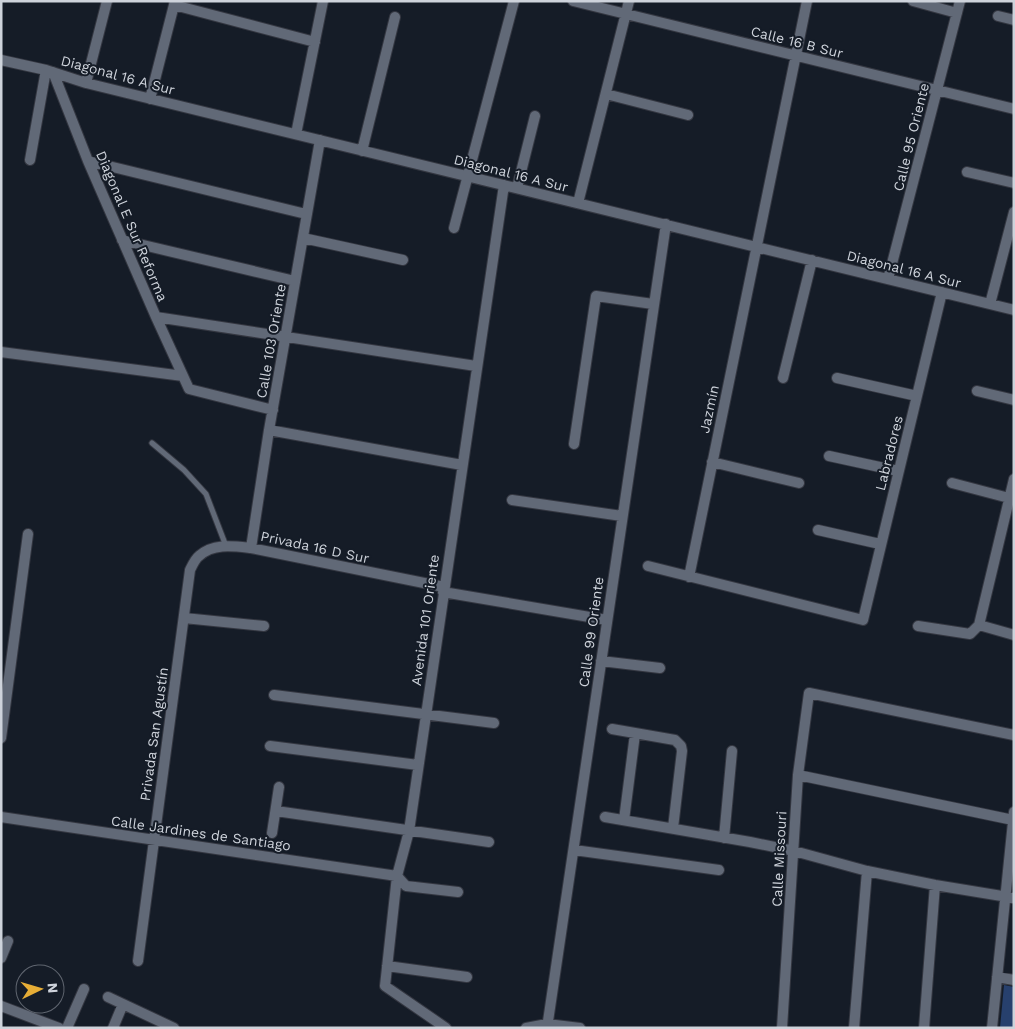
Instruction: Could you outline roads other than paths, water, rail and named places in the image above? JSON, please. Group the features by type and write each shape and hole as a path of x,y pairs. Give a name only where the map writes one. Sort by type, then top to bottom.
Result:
{"street":[{"path":"86,83 107,1"},
{"path":"296,134 323,1"},
{"path":"454,228 466,176 514,1"},
{"name":"Calle 16 B Sur","path":"573,1 1014,109"},
{"path":"578,203 629,1"},
{"name":"Jazmín","path":"689,577 808,1"},
{"path":"913,1 957,13"},
{"name":"Calle 95 Oriente","path":"888,279 960,1"},
{"path":"150,98 175,3 315,42"},
{"path":"998,16 1014,20"},
{"path":"362,151 395,17"},
{"name":"Diagonal 16 A Sur","path":"1,60 49,71 86,83 1014,310"},
{"path":"30,160 49,71"},
{"name":"Diagonal E Sur Reforma","path":"49,71 189,389 272,410"},
{"path":"606,94 688,115"},
{"path":"518,188 535,116"},
{"name":"Calle 103 Oriente","path":"251,548 272,410 320,140"},
{"path":"88,161 306,214"},
{"path":"967,172 1014,183"},
{"name":"Avenida 101 Oriente","path":"446,1028 385,986 397,876 409,831 504,184"},
{"path":"990,304 1014,214"},
{"name":"Calle 99 Oriente","path":"547,1026 666,224"},
{"path":"303,238 403,260"},
{"path":"122,240 295,281"},
{"path":"783,378 812,260"},
{"name":"Labradores","path":"689,577 863,620 942,292"},
{"path":"574,444 596,296 653,304"},
{"path":"156,317 476,366"},
{"path":"1,352 183,376"},
{"path":"837,378 916,396"},
{"path":"977,391 1014,400"},
{"path":"269,430 462,465"},
{"path":"829,456 898,471"},
{"path":"712,462 799,483"},
{"path":"918,626 970,634 979,625 1013,482"},
{"path":"952,483 1009,498"},
{"path":"512,500 622,516"},
{"path":"818,530 880,544"},
{"path":"1,738 28,534"},
{"name":"Privada 16 D Sur","path":"190,570 198,556 213,548 226,546 251,548 443,590 607,620"},
{"path":"648,566 689,577"},
{"name":"Privada San Agustín","path":"138,961 190,570"},
{"path":"184,618 264,626"},
{"path":"979,625 1014,634"},
{"path":"601,661 660,668"},
{"name":"Calle Missouri","path":"782,1028 798,775 809,693 1014,735"},
{"path":"274,695 494,723"},
{"path":"612,729 674,740 681,746 682,751 672,828"},
{"path":"624,820 635,734"},
{"path":"270,746 418,765"},
{"path":"724,838 732,750"},
{"path":"798,775 1013,816 1010,898 997,977 992,1028"},
{"path":"272,833 279,787"},
{"path":"276,811 488,842"},
{"name":"Calle Jardines de Santiago","path":"1,817 397,876"},
{"path":"605,817 794,851 868,871 1010,898"},
{"path":"574,850 719,870"},
{"path":"854,1028 868,871"},
{"path":"397,876 406,886 458,892"},
{"path":"924,1028 935,885"},
{"path":"1,958 8,940"},
{"path":"387,966 467,977"},
{"path":"997,977 1014,980"},
{"path":"67,1028 84,988"},
{"path":"108,997 174,1028"},
{"path":"113,1028 123,1004"},
{"path":"1,1006 60,1028"},
{"path":"526,1028 547,1026 580,1028"}],"lane":[{"path":"152,443 184,470 206,494 226,546"}]}
